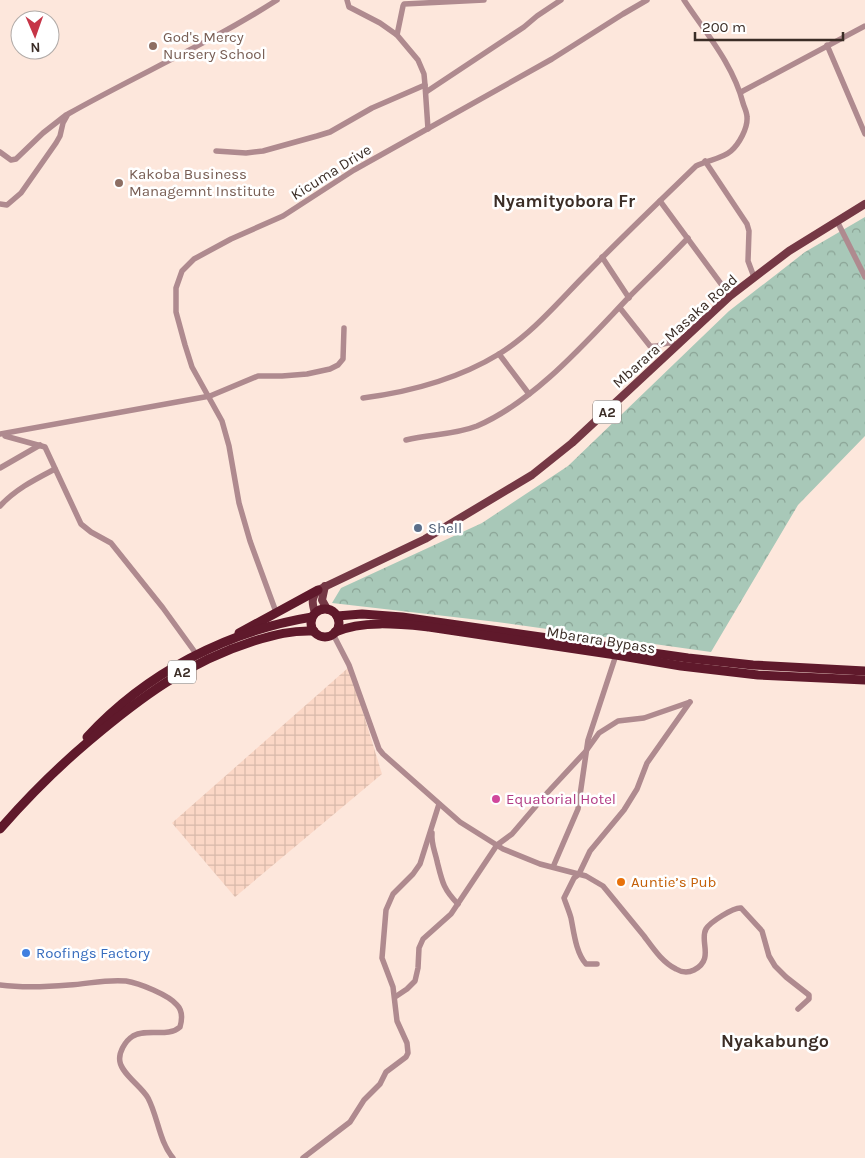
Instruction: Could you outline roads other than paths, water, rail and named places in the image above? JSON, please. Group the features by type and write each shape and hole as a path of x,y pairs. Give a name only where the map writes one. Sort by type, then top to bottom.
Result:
{"highway":[{"name":"A2","path":"71,756 104,719 143,686 197,654 262,624 276,612 322,588"},
{"name":"A2","path":"262,624 290,621 327,609"},
{"path":"327,609 337,616 338,624 334,633"},
{"name":"Mbarara Bypass","path":"337,616 362,614 402,617 688,658 753,665 865,671"},
{"path":"313,615 311,624 314,631"},
{"name":"Mbarara Bypass","path":"334,633 344,628 405,624 462,631 681,666 758,675 865,680"},
{"name":"A2","path":"0,829 24,801 71,756 129,708 168,680 219,654 254,641 292,631 314,631 324,636 334,633"}],"main road":[{"name":"Mbarara - Masaka Road","path":"322,588 424,539 532,475 572,443 730,296 790,251 865,204"},
{"path":"322,588 322,600 327,609"},
{"path":"313,615 312,598 322,588"}],"street":[{"path":"0,152 12,160 16,159 43,133 68,114 129,80 239,24 277,0"},
{"path":"347,0 349,6 353,9 380,23 397,35 418,60 424,74 428,129"},
{"path":"397,35 404,4 484,0"},
{"path":"426,92 561,0"},
{"name":"Kicuma Drive","path":"276,612 250,541 239,503 229,446 222,421 210,396 192,367 176,312 176,288 182,271 194,259 231,239 283,216 354,170 552,60 622,14 647,0"},
{"path":"363,398 387,395 444,379 467,371 499,354 535,325 696,166 731,151 742,135 748,118 740,92 709,35 684,0"},
{"path":"740,92 865,26"},
{"path":"827,45 865,134"},
{"path":"216,151 246,153 263,151 330,132 372,108 425,85"},
{"path":"0,204 7,205 21,193 60,136 63,123 68,114"},
{"path":"705,162 747,224 749,231 748,260 754,277"},
{"path":"660,201 730,296"},
{"path":"837,221 865,277"},
{"path":"406,440 456,432 477,426 529,394 590,340 688,238"},
{"path":"602,257 629,298"},
{"path":"620,308 650,346 668,342 677,345"},
{"path":"0,434 210,396 258,376 308,374 330,369 343,359 344,328"},
{"path":"499,354 529,394"},
{"path":"0,434 45,446 81,524 111,543 197,654"},
{"path":"0,468 40,445"},
{"path":"0,506 25,484 55,469"},
{"path":"334,633 352,673 379,750 460,822 518,856 597,881 661,957 671,966 681,971 694,970 704,960 706,928 735,908 741,908 762,931 769,956 775,966 809,995 807,1001 798,1010"},
{"path":"554,867 578,809 586,751 616,655"},
{"path":"395,997 415,981 419,948 423,939 441,924 458,904 497,845 512,834 586,751 599,733 618,721 644,718 690,702 647,763 637,789 624,810 590,851 579,874 574,878 564,898 583,960 586,964 598,964"},
{"path":"303,1158 350,1122 364,1100 380,1084 386,1072 406,1057 408,1052 407,1043 397,1021 393,987 382,958 386,910 393,894 414,874 420,864 439,804"},
{"path":"432,826 431,844 437,859 443,886 458,904"},
{"path":"0,985 33,987 102,981 127,982 144,986 173,1001 178,1006 182,1022 180,1027 172,1032 150,1032 132,1036 123,1047 120,1061 124,1070 147,1097 163,1141 173,1158"}],"place":[{"name":"God's Mercy Nursery School","path":"153,46"},
{"name":"Kakoba Business Managemnt Institute","path":"119,183"},
{"name":"Shell","path":"418,528"},
{"name":"Equatorial Hotel","path":"496,799"},
{"name":"Auntie’s Pub","path":"621,882"},
{"name":"Roofings Factory","path":"26,953"}],"district":[{"name":"Nyamityobora Fr","path":"564,201"},
{"name":"Nyakabungo","path":"775,1041"}]}
